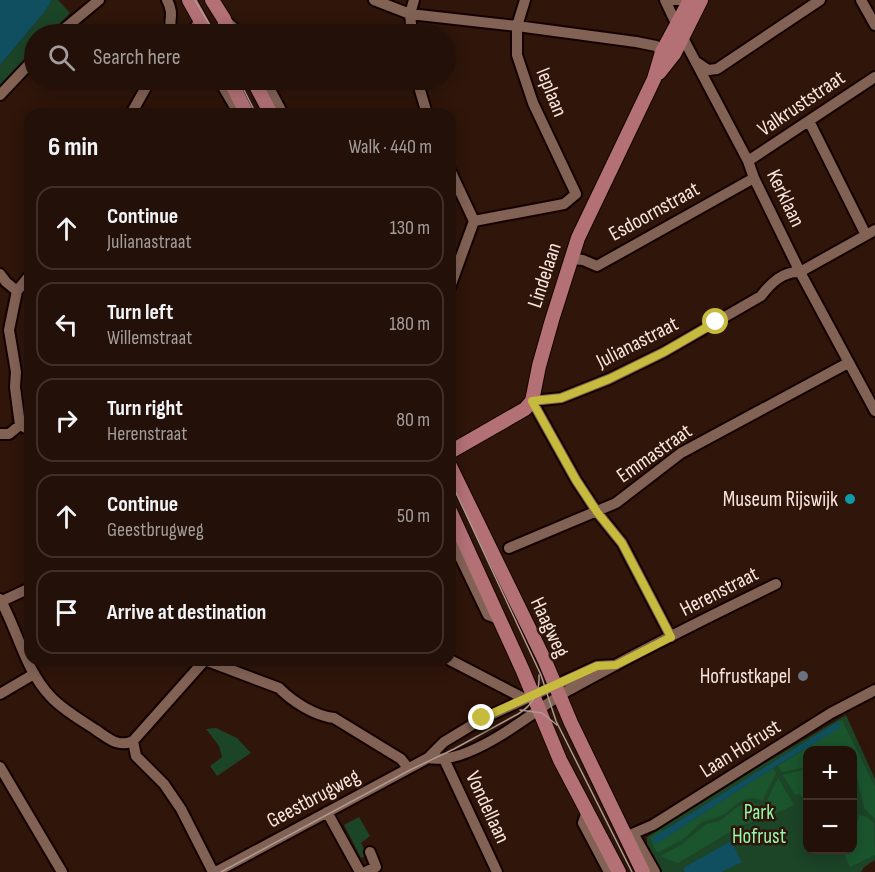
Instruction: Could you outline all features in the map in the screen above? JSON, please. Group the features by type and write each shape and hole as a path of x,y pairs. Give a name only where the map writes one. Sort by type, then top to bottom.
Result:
{"main road":[{"path":"189,0 202,24"},
{"name":"Lindelaan","path":"532,401 545,343 572,259 594,202 654,79 662,52 690,0"},
{"name":"Lindelaan","path":"654,79 674,54 701,0"},
{"path":"214,1 226,24"},
{"path":"235,90 244,108"},
{"path":"258,90 268,108"},
{"path":"456,449 525,410 532,401"},
{"name":"Haagweg","path":"456,479 629,836 643,872"},
{"name":"Haagweg","path":"456,524 499,619 529,697 538,710 560,760 619,872"}],"street":[{"path":"70,24 99,0"},
{"path":"167,0 172,10 170,24"},
{"path":"374,0 410,14 636,42 656,46 662,52"},
{"path":"411,24 410,14 414,0"},
{"name":"Ieplaan","path":"525,0 517,26 517,55 533,103 576,194"},
{"name":"Kerklaan","path":"665,0 682,38 698,63 748,161 800,272 875,411"},
{"path":"671,0 682,0"},
{"path":"698,63 708,70 717,69 820,0"},
{"path":"861,0 875,25"},
{"path":"224,19 229,24"},
{"path":"197,24 200,20"},
{"path":"0,95 24,70"},
{"name":"Valkruststraat","path":"748,161 875,77"},
{"path":"134,108 144,90"},
{"path":"225,90 235,108"},
{"path":"270,90 280,108"},
{"path":"420,90 425,108"},
{"path":"809,121 870,232"},
{"name":"Esdoornstraat","path":"572,259 583,260 597,266 754,178"},
{"path":"456,183 474,221 456,270"},
{"path":"474,221 564,204 576,194 594,202"},
{"name":"Julianastraat","path":"532,401 561,398 609,379 664,352 761,296 770,283 791,272 800,272 870,232"},
{"path":"0,274 17,291"},
{"path":"24,282 17,291 9,330 16,372 15,387 24,423"},
{"name":"Emmastraat","path":"509,548 616,503 647,482 681,453 848,363"},
{"path":"532,401 576,480 597,512 622,543 671,637"},
{"path":"0,434 9,434 24,427"},
{"name":"Haagweg","path":"456,548 488,615 499,619"},
{"name":"Herenstraat","path":"557,691 616,665 776,584"},
{"path":"24,591 0,601 24,653"},
{"path":"456,663 529,697"},
{"path":"30,666 51,698 117,744 133,741 200,666"},
{"path":"221,666 279,688 303,706 324,717 334,718 401,759 408,768"},
{"path":"0,694 34,674"},
{"path":"428,758 444,759 469,752 518,725 538,710 557,691"},
{"name":"Geestbrugweg","path":"214,872 428,758 444,742 482,718 529,697 557,691"},
{"name":"Laan Hofrust","path":"629,836 654,825 831,713 875,691"},
{"path":"133,741 136,756 164,784 181,809 214,872"},
{"name":"Vondellaan","path":"444,759 497,872"},
{"path":"0,766 62,872"},
{"name":"Haagweg","path":"587,811 583,823 609,872"},
{"path":"327,812 360,872"},
{"name":"Haagweg","path":"629,836 655,872"},
{"path":"365,872 376,867 370,852"}],"green space":[{"path":"52,0 58,0 70,13 60,24 35,24"},
{"path":"24,37 24,61 0,86 0,65"},
{"name":"Park Hofrust","path":"846,715 875,779 875,860 864,867 861,872 658,872 647,851 647,837"},
{"path":"842,720 855,746 810,746 840,727 837,722"},
{"path":"216,728 237,738 251,753 217,776 210,766 222,757 219,746 206,729"},
{"path":"803,750 803,768 782,772 778,766"},
{"path":"857,750 875,787 875,819 864,808 857,777"},
{"path":"773,768 776,773 762,801 754,798 742,800 723,815 702,822 682,840 659,852 656,851 650,837 661,830 664,831 652,838 656,844"},
{"path":"803,770 803,798 799,794 795,795 783,775"},
{"path":"778,778 794,805 759,821 758,819"},
{"path":"749,801 760,806 752,822 740,826 678,863 662,857 681,845 706,824 720,821 737,807"},
{"path":"860,815 874,823 875,855 850,867 845,854 857,854 857,822"},
{"path":"359,817 370,836 361,843 367,855 361,858 344,825"}],"water":[{"path":"0,0 52,0 35,24 24,24 24,37 0,65"},
{"path":"837,722 841,727 809,746 803,746 803,750 656,844 652,838"},
{"path":"731,841 742,862 721,872 685,872 683,868"}],"tram line":[{"path":"195,0 209,24"},
{"path":"244,90 253,108"},
{"path":"456,493 541,675 556,721 632,872"},
{"path":"221,872 518,714 528,707 534,698 539,675"},
{"path":"520,710 542,713 557,725"}],"place":[{"name":"Museum Rijswijk","path":"850,499"},
{"name":"Hofrustkapel","path":"803,676"}],"route":[{"path":"482,718 597,666 616,665 671,637 622,543 597,512 576,480 532,401 561,398 609,379 664,352 716,322"}]}
